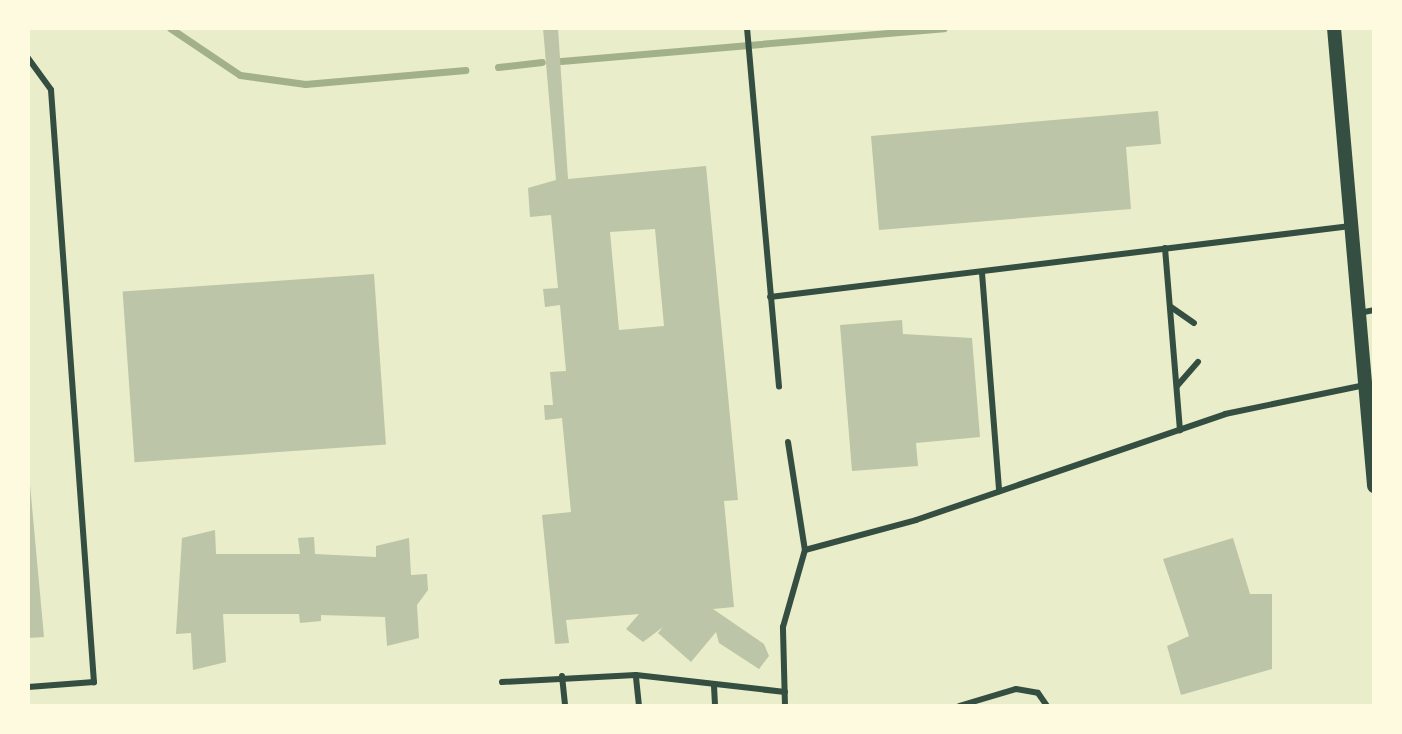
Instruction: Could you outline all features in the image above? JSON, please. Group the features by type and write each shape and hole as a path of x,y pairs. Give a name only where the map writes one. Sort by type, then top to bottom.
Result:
{"street":[{"path":"1334,28 1351,226 1366,312 1365,385 1374,486"}],"lane":[{"path":"747,28 747,67 779,387"},
{"path":"28,58 51,90 94,682 28,687"},
{"path":"770,297 1351,226"},
{"path":"1165,248 1180,430"},
{"path":"982,273 999,491"},
{"path":"1170,307 1194,323"},
{"path":"1177,386 1198,362"},
{"path":"805,550 999,491 1180,430 1365,385"},
{"path":"785,706 783,627 805,550 788,442"},
{"path":"502,682 562,676 636,675 785,692"},
{"path":"636,675 639,706"},
{"path":"562,676 565,706"},
{"path":"714,686 715,706"},
{"path":"959,706 1016,689 1038,693 1047,706"}],"building":[{"path":"543,28 558,28 568,179 706,166 738,500 724,501 734,607 713,609 764,644 769,656 759,669 719,643 716,632 691,662 658,633 663,627 643,642 626,629 639,614 566,620 569,643 555,644 542,515 571,512 562,418 545,420 544,405 553,405 550,372 566,371 560,305 545,307 543,289 558,288 551,215 530,217 528,188 556,180","holes":["655,229 664,326 619,330 610,232"]},
{"path":"1158,111 1161,144 1126,147 1131,209 879,230 871,136"},
{"path":"374,274 386,445 135,462 123,292"},
{"path":"902,320 903,334 972,338 980,437 916,443 918,466 852,471 840,325"},
{"path":"28,463 44,637 28,638"},
{"path":"215,530 216,554 300,554 298,538 314,537 315,554 376,557 376,546 409,538 411,575 427,574 428,590 417,605 419,638 387,646 385,617 321,615 321,621 300,623 299,614 223,614 226,662 193,670 191,633 176,634 182,538"},
{"path":"1233,538 1250,594 1272,594 1272,669 1181,695 1167,646 1189,636 1163,559"}],"waterway":[{"path":"170,28 240,75 305,84 465,70"},
{"path":"561,61 944,28"},
{"path":"498,67 542,62"}]}
